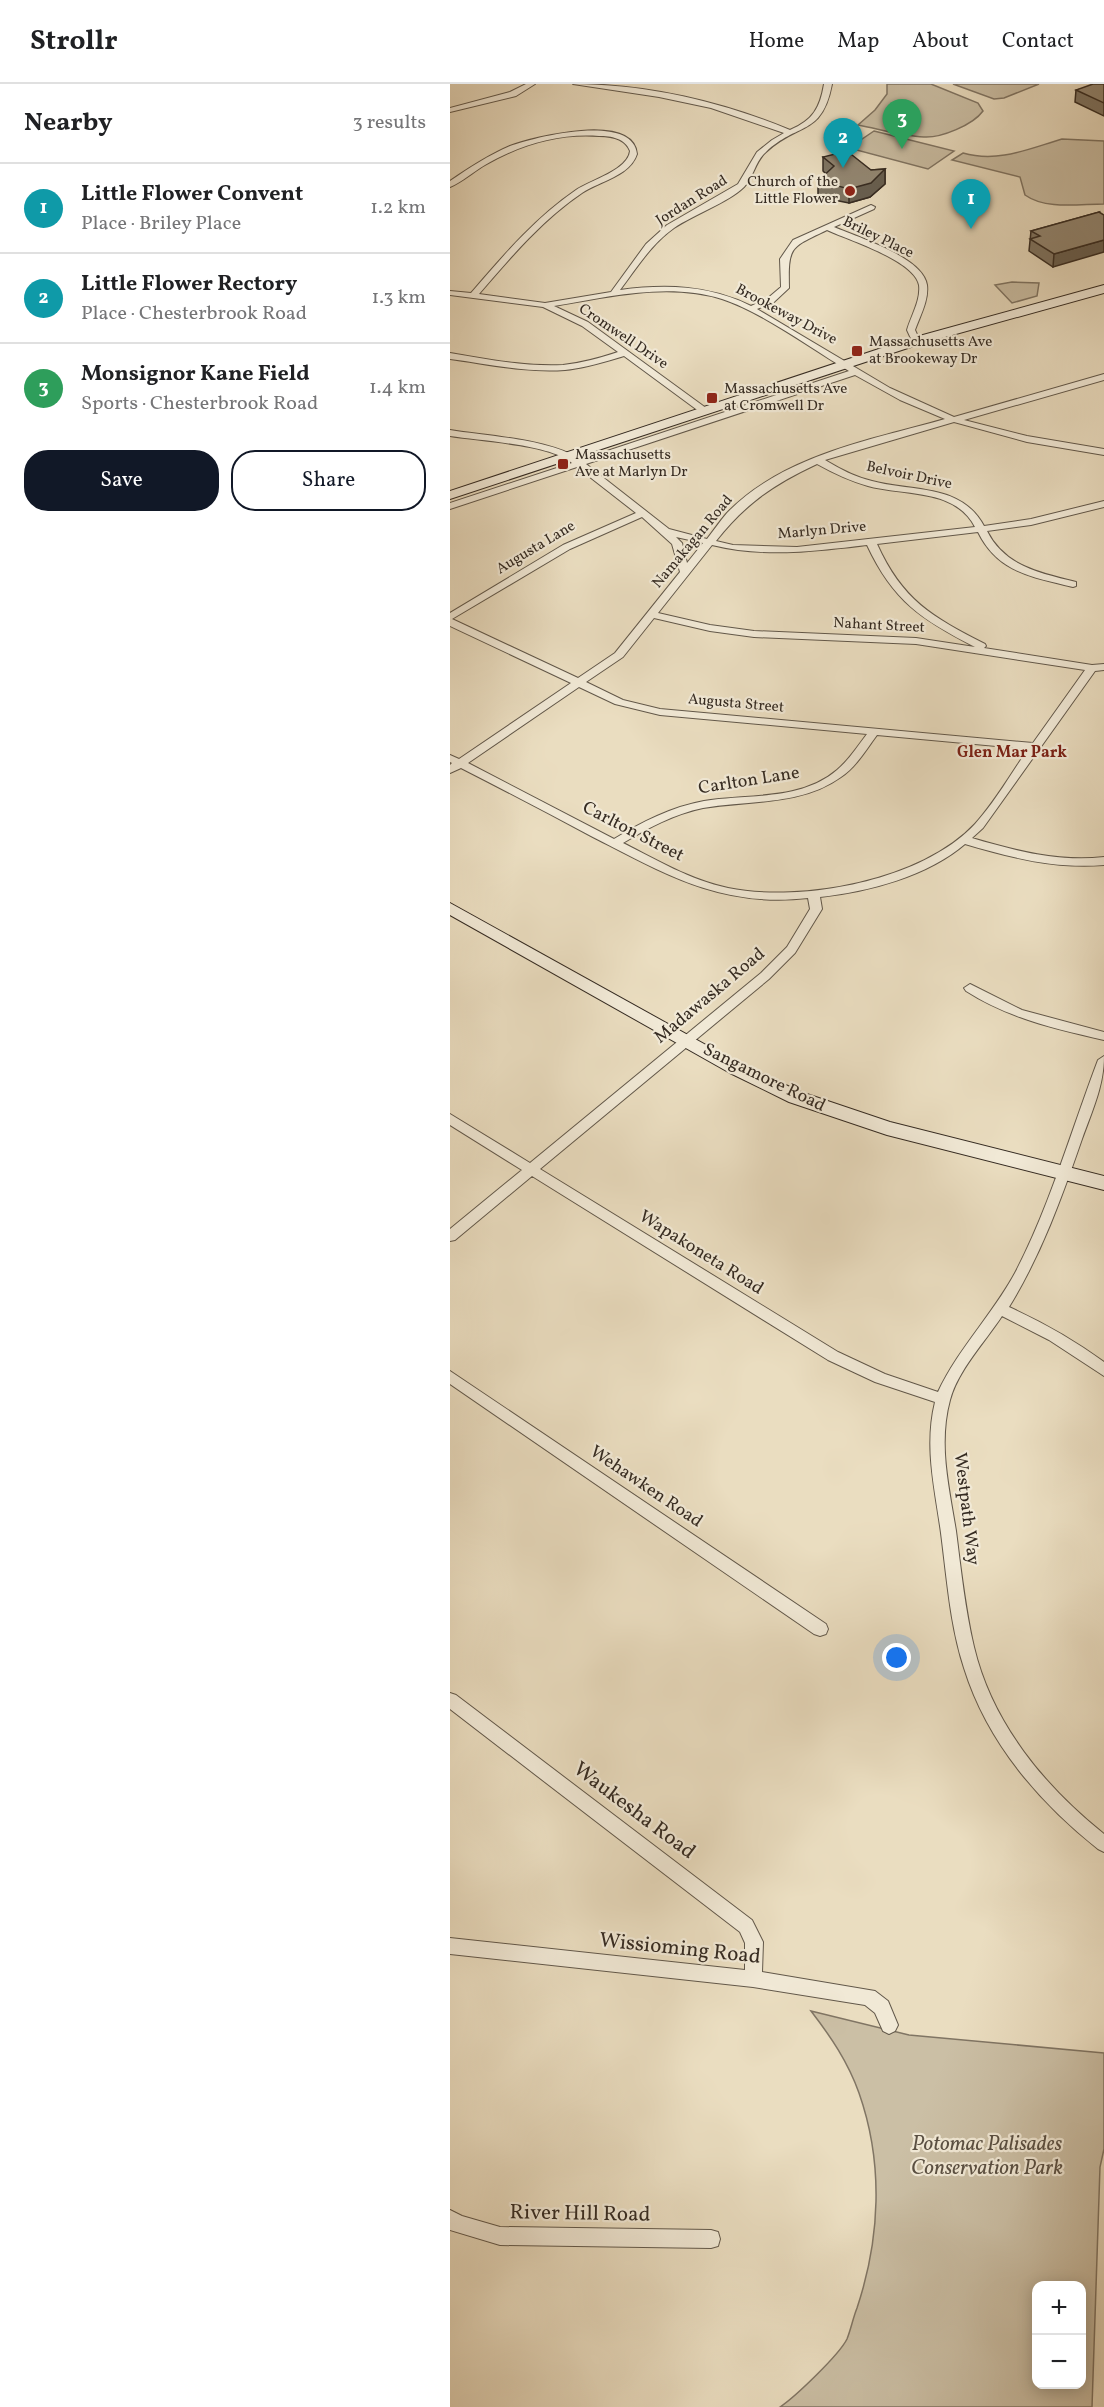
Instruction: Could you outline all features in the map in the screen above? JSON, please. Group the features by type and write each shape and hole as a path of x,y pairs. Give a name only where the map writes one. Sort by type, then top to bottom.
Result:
{"main road":[{"path":"450,495 573,460 702,410 916,341 1104,289"},
{"name":"Sangamore Road","path":"450,908 736,1069 795,1097 887,1128 1104,1183"}],"street":[{"path":"450,110 513,94 531,84"},
{"path":"577,84 639,91 704,103 791,133"},
{"name":"Jordan Road","path":"613,294 649,246 688,216 741,186 749,177 754,161 761,151 774,141 810,122 824,109 828,84"},
{"path":"450,185 507,148 527,141 565,134 604,134 620,137 630,143 634,150 633,158 627,165 586,187 529,231 473,296"},
{"path":"751,309 771,300 785,288 784,259 788,251 805,236 871,207"},
{"name":"Briley Place","path":"826,227 905,263 918,273 923,282 922,297 911,330 916,341"},
{"name":"Brookeway Drive","path":"545,305 652,289 684,289 719,295 751,309 904,398 952,420 1022,439 1104,452"},
{"name":"Cromwell Drive","path":"450,293 545,305 585,324 702,410"},
{"path":"450,356 519,366 553,368 581,365 626,353"},
{"path":"450,506 573,460 858,371"},
{"name":"Namakagan Road","path":"453,763 579,684 619,655 731,515 754,495 786,475 817,460 1104,377"},
{"path":"450,433 546,448 573,460"},
{"name":"Marlyn Drive","path":"573,460 666,531 733,548 775,551 981,529 1031,522 1104,504"},
{"name":"Belvoir Drive","path":"817,460 862,482 945,496 971,511 992,548 1009,562 1030,572 1073,584"},
{"name":"Augusta Lane","path":"450,617 580,538 641,514"},
{"path":"666,531 677,543 686,572"},
{"path":"871,542 887,575 897,589 937,623 991,651"},
{"name":"Nahant Street","path":"652,615 710,628 754,634 916,641 1098,668"},
{"name":"Augusta Street","path":"450,622 619,702 660,712 1037,747"},
{"path":"916,641 937,623"},
{"path":"813,893 865,885 903,875 939,859 966,840 1098,668"},
{"name":"Carlton Lane","path":"615,843 649,822 680,810 704,804 789,794 820,784 838,774 852,761 874,732"},
{"name":"Carlton Street","path":"453,763 678,876 711,888 769,896 813,893"},
{"path":"966,840 1032,860 1067,863 1104,861"},
{"name":"Madawaska Road","path":"450,1236 765,976 791,950 816,909 813,893"},
{"path":"970,988 1024,1016 1104,1036"},
{"name":"Westpath Way","path":"1104,1060 1028,1261 999,1310 955,1373 943,1399 937,1434 938,1469 963,1630 978,1685 1003,1734 1039,1785 1085,1830 1104,1844"},
{"name":"Wapakoneta Road","path":"450,1119 833,1356 880,1378 943,1399"},
{"path":"999,1310 1049,1331 1079,1350 1104,1370"},
{"name":"Wehawken Road","path":"450,1377 820,1629"},
{"name":"Waukesha Road","path":"450,1700 746,1926 754,1942 753,1979"},
{"name":"Wissioming Road","path":"450,1947 753,1979 869,1997 882,2007 889,2025"},
{"name":"River Hill Road","path":"450,2219 458,2224 500,2236 711,2239"}],"green space":[{"path":"887,84 931,84 978,103 983,111 964,126 931,137 907,135 858,125 875,110 887,94"},
{"path":"953,84 1039,84 1004,98 994,99"},
{"path":"874,131 954,151 928,169 849,148"},
{"path":"1062,139 1104,141 1104,204 1043,203 1025,195 1020,177 952,160 963,153 976,156 1013,154"},
{"path":"1012,282 1039,283 1037,296 1012,303 995,285"},
{"name":"Potomac Palisades Conservation Park","path":"811,2011 909,2035 1104,2053 1104,2149 1100,2167 1092,2407 780,2407 816,2375 847,2339 871,2255 876,2201 872,2147 859,2093 838,2050"}],"building":[{"path":"1093,84 1104,84 1104,103 1076,90"},
{"path":"847,151 871,170 885,169 871,183 849,189 834,185 833,182 818,181 834,166 823,157"},
{"path":"1099,212 1104,215 1104,240 1054,254 1030,239 1040,236 1031,231"}],"place":[{"name":"Monsignor Kane Field","path":"902,149"},
{"name":"Little Flower Rectory","path":"843,168"},
{"name":"Church of the Little Flower","path":"850,191"},
{"name":"Little Flower Convent","path":"971,229"},
{"name":"Massachusetts Ave at Brookeway Dr","path":"857,351"},
{"name":"Massachusetts Ave at Cromwell Dr","path":"712,398"},
{"name":"Massachusetts Ave at Marlyn Dr","path":"563,464"}],"district":[{"name":"Glen Mar Park","path":"1012,753"}]}
